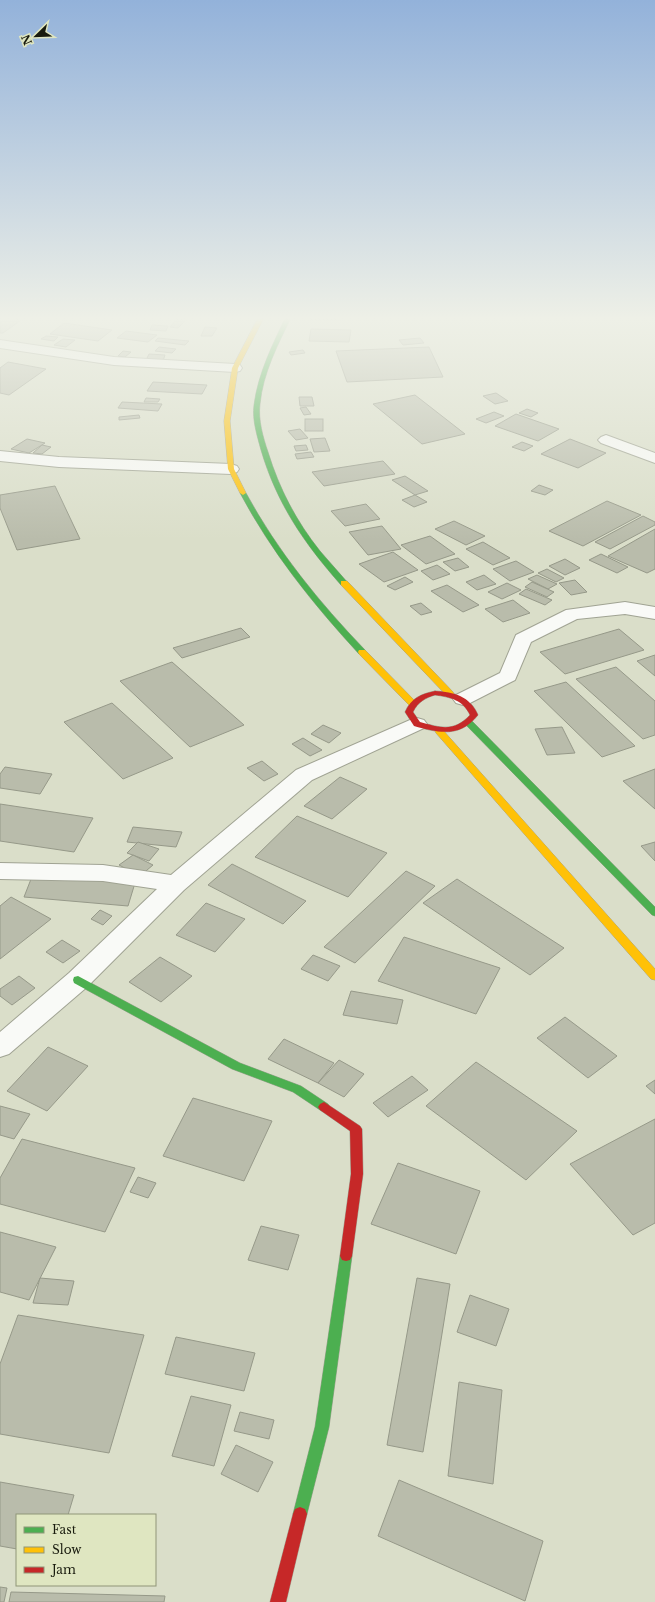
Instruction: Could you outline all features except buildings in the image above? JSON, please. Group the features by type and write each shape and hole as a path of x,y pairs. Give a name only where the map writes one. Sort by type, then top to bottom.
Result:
{"main road":[{"path":"232,391 227,421 231,469 252,511 285,561 338,627 414,714 439,731 655,976"},
{"path":"261,391 258,403 257,424 272,481 287,512 306,540 350,589 457,697 472,707 474,715 469,723 456,729 439,731"},
{"path":"414,714 421,696 435,693 457,697"},
{"path":"469,723 655,913"},
{"path":"78,980 236,1066 297,1089 356,1129 357,1174 322,1427 278,1602"}],"street":[{"path":"606,440 655,458"},
{"path":"0,456 59,462 231,469"},
{"path":"457,697 508,676 523,639 572,614 625,608 655,613"},
{"path":"0,1047 78,980 176,884 304,775 414,714"},
{"path":"0,871 103,874 176,884"}],"traffic: fast":[{"path":"259,391 257,410 258,427 262,444 277,487 285,505 317,553 344,583"},
{"path":"243,493 255,515 282,557 312,597 362,652"},
{"path":"469,723 655,913"},
{"path":"78,980 236,1066 297,1089 324,1107"},
{"path":"300,1514 322,1427 346,1256"}],"traffic: slow":[{"path":"232,391 227,421 231,469 243,493"},
{"path":"344,583 450,694"},
{"path":"362,652 412,703"},
{"path":"439,731 655,976"}],"traffic: jam":[{"path":"435,693 447,694 464,700 474,715 468,722 455,729 441,730 417,724 409,712 413,704 426,695 435,693"},
{"path":"324,1107 356,1129 357,1174 346,1256"},
{"path":"278,1602 300,1514"}]}
